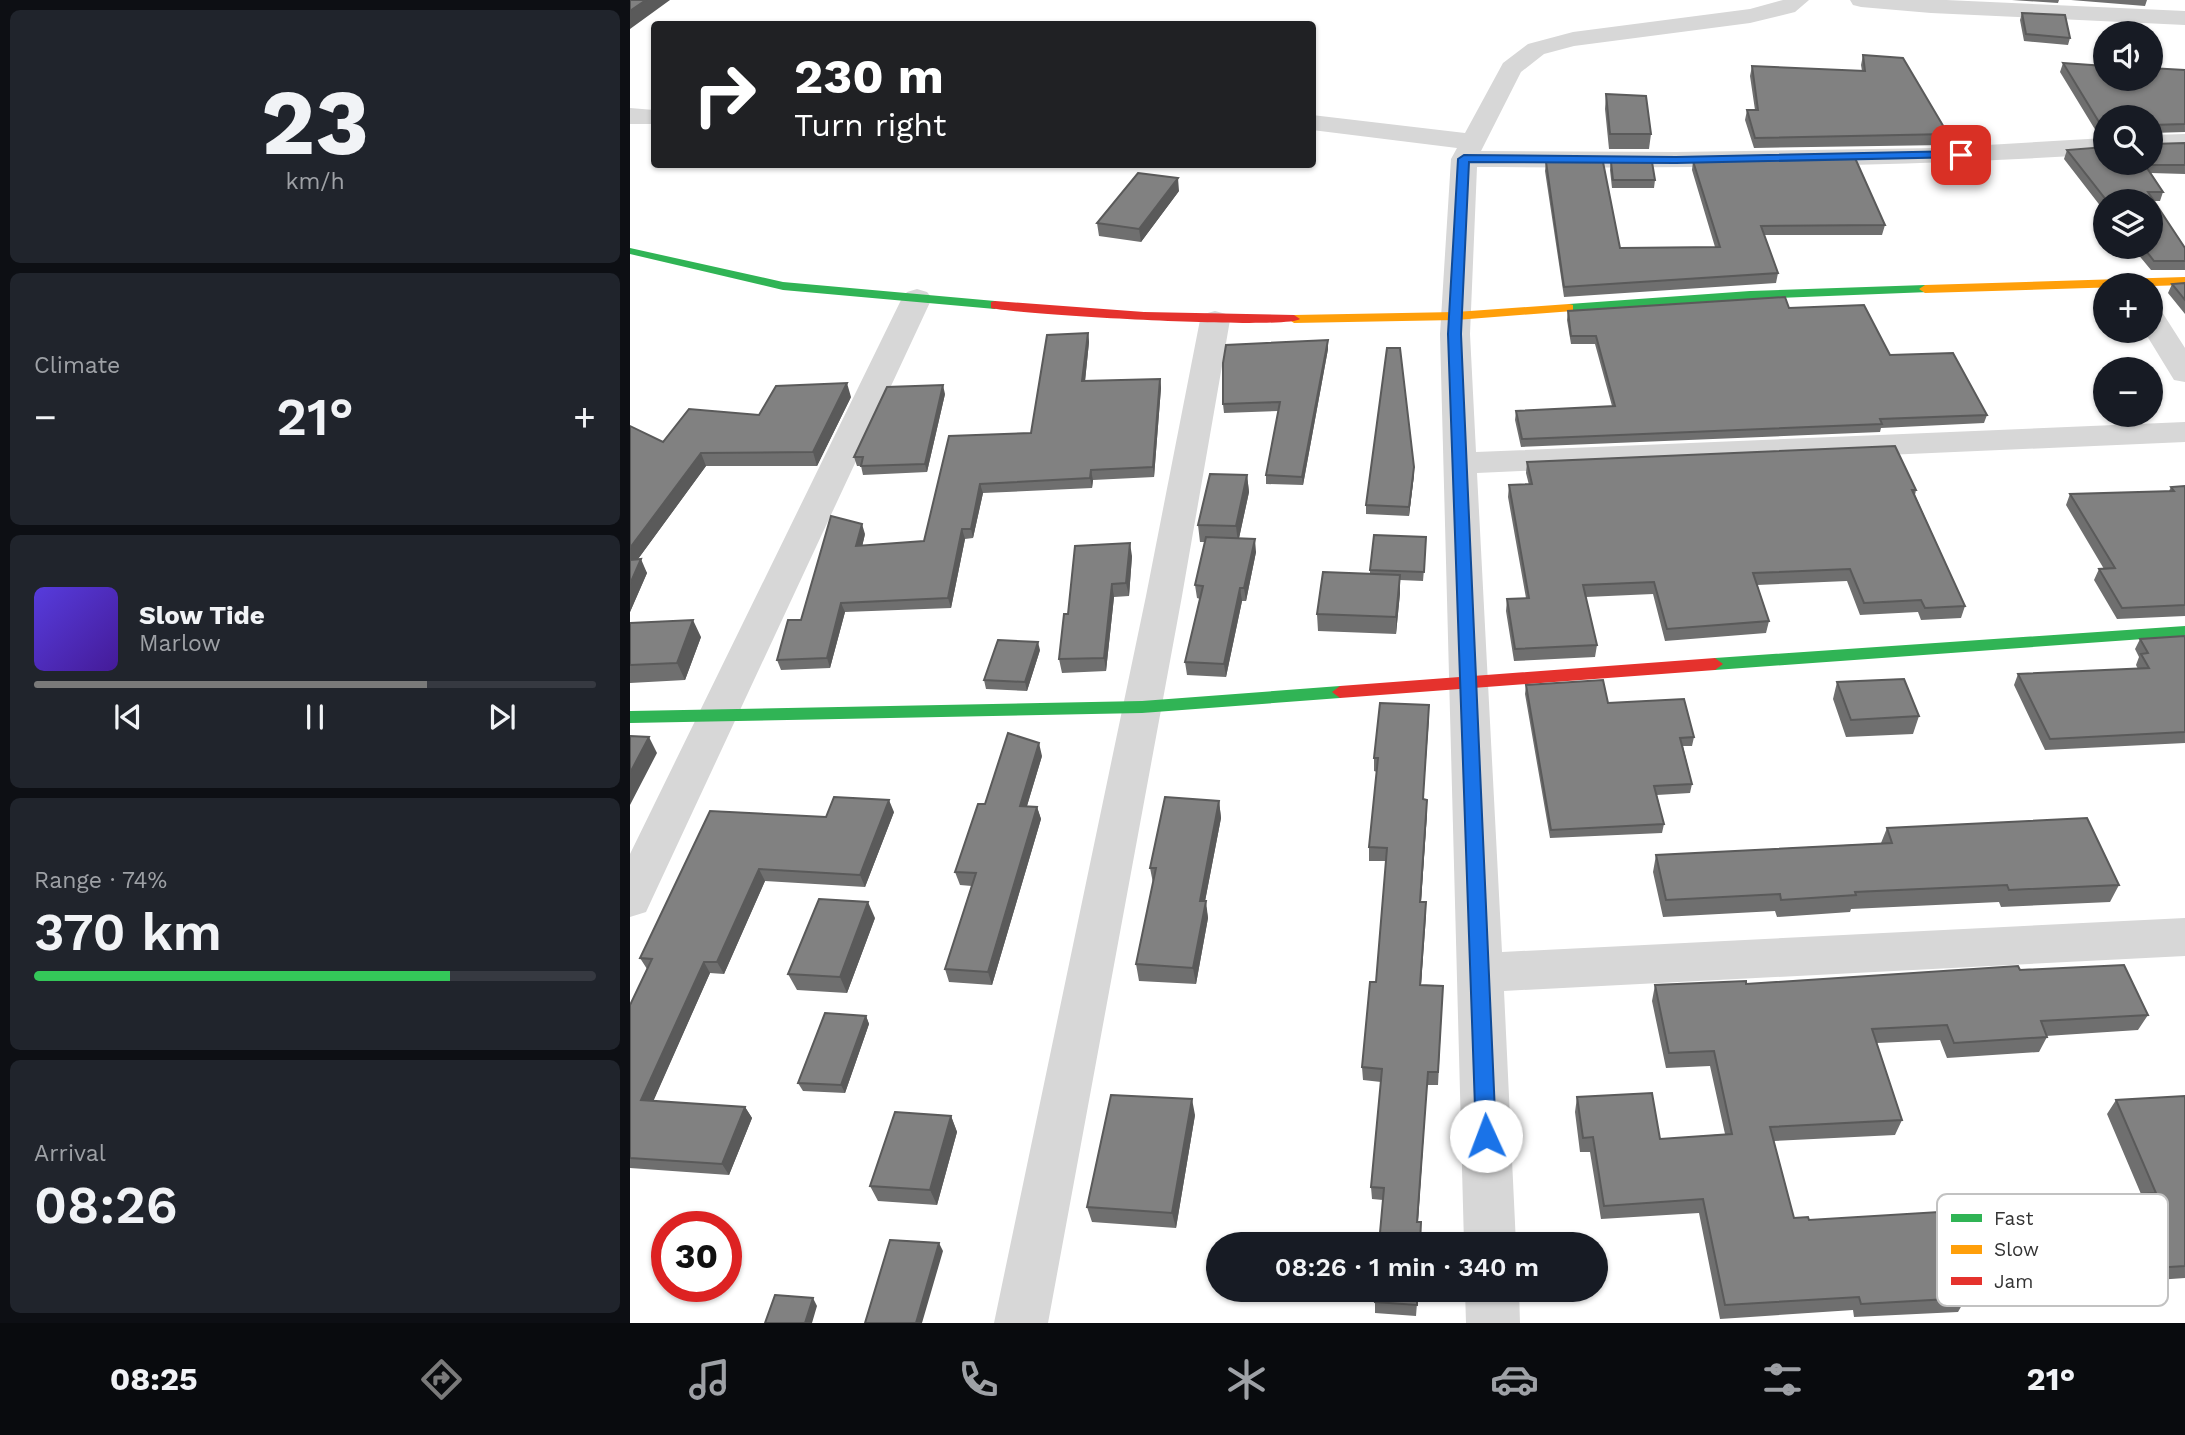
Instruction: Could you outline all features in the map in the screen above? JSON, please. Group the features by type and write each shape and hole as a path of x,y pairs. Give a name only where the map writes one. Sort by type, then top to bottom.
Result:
{"street":[{"path":"1490,1232 1456,316 1468,150 1511,68 1536,49 1573,39 1750,16 1787,7 1798,0"},
{"path":"1861,0 1931,6 2185,18"},
{"path":"630,116 651,117"},
{"path":"1316,123 1468,150 1676,160 1923,156 2093,147"},
{"path":"2163,143 2185,142"},
{"path":"630,251 783,286 1123,316 1215,320 1456,316 1750,295 2093,285"},
{"path":"2163,282 2185,281"},
{"path":"630,899 917,298"},
{"path":"1021,1323 1215,320"},
{"path":"2163,337 2185,373"},
{"path":"1460,463 2185,432"},
{"path":"630,716 1142,707 2041,639 2185,631"},
{"path":"1480,974 2185,937"},
{"path":"1492,1302 1493,1323"}],"building":[{"path":"630,0 646,0 630,11"},
{"path":"2022,13 2065,15 2070,38 2026,34"},
{"path":"1863,55 1903,58 1948,134 1755,138 1747,110 1758,110 1752,66 1865,71"},
{"path":"2063,63 2093,65 2093,91 2163,91 2163,69 2185,70 2185,124 2163,125 2163,105 2093,105 2093,112"},
{"path":"1606,94 1646,96 1651,134 1610,134"},
{"path":"2185,143 2185,165 2163,165 2163,144"},
{"path":"2093,148 2093,175 2152,175 2161,189 2098,189 2067,150"},
{"path":"1855,158 1885,225 1761,226 1778,273 1564,287 1546,162 1603,162 1620,248 1720,247 1693,161"},
{"path":"1611,162 1652,162 1655,180 1613,180"},
{"path":"1138,173 1178,178 1139,229 1097,223"},
{"path":"2163,215 2185,248 2185,261 2152,259 2163,259"},
{"path":"2185,283 2185,300 2172,284"},
{"path":"1785,297 1789,308 1864,305 1890,355 1953,353 1987,415 1880,419 1882,424 1522,439 1516,411 1615,406 1596,336 1571,336 1568,311"},
{"path":"1088,333 1082,381 1160,379 1153,467 1091,470 1090,478 980,484 971,529 962,529 948,598 841,603 827,658 777,660 788,620 801,620 831,516 862,524 856,546 924,541 949,436 1031,433 1047,335"},
{"path":"1328,340 1302,477 1266,475 1280,402 1223,404 1226,345"},
{"path":"1387,348 1400,348 1414,467 1409,507 1366,505"},
{"path":"847,383 813,452 701,453 630,548 630,426 663,442 689,409 759,415 776,386"},
{"path":"943,385 925,464 861,466 863,457 854,457 887,387"},
{"path":"1895,446 1965,606 1925,608 1921,600 1864,603 1850,569 1753,573 1769,621 1667,629 1654,582 1583,585 1597,645 1515,649 1507,599 1529,598 1509,485 1532,484 1527,462"},
{"path":"1210,474 1247,475 1236,526 1198,525"},
{"path":"2185,486 2185,605 2122,608 2099,569 2115,568 2070,494 2174,491 2171,487"},
{"path":"1374,535 1426,537 1424,572 1370,570"},
{"path":"1206,537 1255,539 1244,588 1240,588 1224,664 1185,662 1203,586 1195,585"},
{"path":"1130,543 1126,583 1112,584 1104,658 1059,659 1064,614 1068,614 1075,546"},
{"path":"641,559 630,584 630,560"},
{"path":"1323,572 1400,575 1396,617 1317,614"},
{"path":"693,620 677,663 630,665 630,623"},
{"path":"2185,636 2185,732 2050,739 2018,674 2149,668 2141,654 2148,653 2140,639"},
{"path":"998,640 1038,642 1025,682 984,680"},
{"path":"1904,679 1919,716 1851,720 1837,682"},
{"path":"1603,680 1608,703 1684,699 1694,737 1680,738 1692,784 1654,786 1664,824 1551,830 1526,685"},
{"path":"1380,703 1429,705 1423,799 1427,800 1420,902 1426,902 1420,985 1443,986 1438,1072 1428,1072 1417,1222 1421,1222 1421,1232 1380,1232 1384,1188 1371,1187 1382,1069 1362,1067 1370,982 1376,982 1387,848 1369,847 1378,758 1374,758"},
{"path":"1008,733 1039,743 1020,806 1037,807 988,972 945,969 976,873 955,872 978,804 985,804"},
{"path":"630,736 649,737 630,773"},
{"path":"834,797 889,800 860,875 759,869 717,962 704,962 641,1100 745,1107 722,1164 630,1158 630,1005 652,959 640,958 710,811 826,817"},
{"path":"1165,797 1219,801 1200,901 1206,901 1193,968 1136,964 1156,868 1150,868"},
{"path":"2087,818 2119,885 2009,890 2007,885 1855,892 1856,895 1781,900 1780,894 1666,900 1656,855 1892,843 1887,828"},
{"path":"819,899 868,902 840,977 788,974"},
{"path":"2124,965 2148,1015 2041,1021 2047,1037 1954,1043 1947,1025 1872,1029 1902,1120 1770,1127 1794,1218 1808,1217 1809,1220 1937,1212 1937,1300 1861,1304 1859,1297 1725,1305 1703,1199 1604,1206 1593,1137 1583,1138 1577,1097 1652,1093 1660,1139 1732,1134 1714,1051 1669,1053 1655,985 1746,981 1746,984 2018,966 2020,970"},
{"path":"825,1013 866,1016 841,1085 798,1083"},
{"path":"1111,1095 1192,1099 1172,1213 1087,1207"},
{"path":"2185,1096 2185,1266 2168,1267 2168,1194 2140,1194 2156,1193 2116,1100"},
{"path":"895,1112 951,1116 930,1190 870,1186"},
{"path":"890,1240 939,1243 916,1323 865,1323"},
{"path":"775,1295 813,1298 805,1323 765,1323"},
{"path":"1375,1302 1417,1302 1417,1305"}],"traffic: fast":[{"path":"630,251 783,286 995,305"},
{"path":"1569,308 1750,295 1925,289"},
{"path":"1715,664 2185,631"},
{"path":"630,717 1142,707 1340,692"}],"traffic: slow":[{"path":"1925,289 2185,281"},
{"path":"1294,319 1456,316 1569,308"}],"traffic: jam":[{"path":"995,305 1144,316 1294,319"},
{"path":"1340,692 1715,664"}],"route":[{"path":"1486,1136 1455,334 1464,159 1676,160 1961,155"}]}
